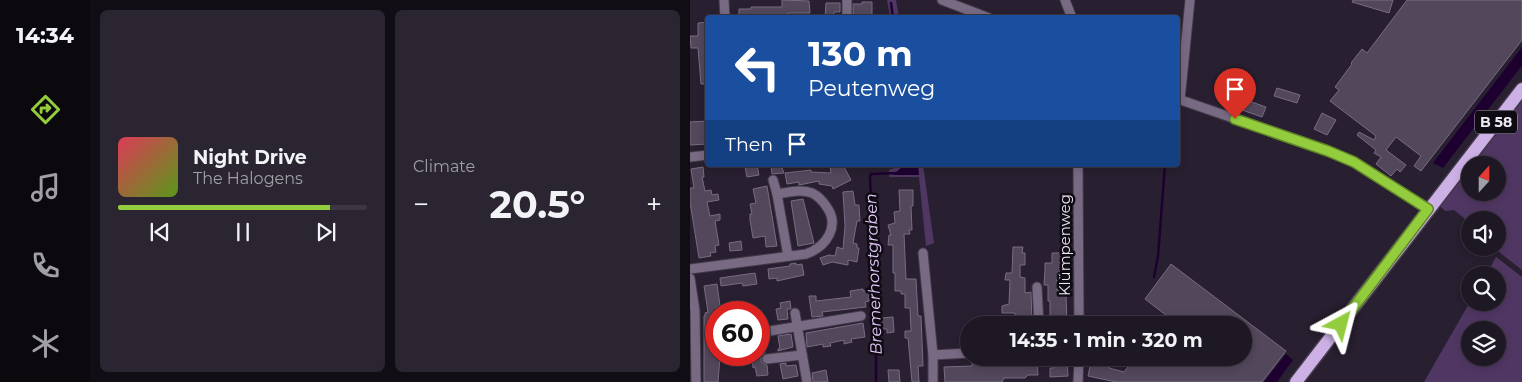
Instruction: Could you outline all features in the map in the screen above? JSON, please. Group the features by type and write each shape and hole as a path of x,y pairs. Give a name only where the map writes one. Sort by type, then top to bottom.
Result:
{"main road":[{"name":"B 58","path":"1296,382 1522,89"}],"street":[{"path":"724,0 725,15"},
{"path":"846,15 847,0"},
{"path":"942,0 981,15"},
{"path":"1065,0 1071,15"},
{"path":"1180,90 1190,0"},
{"path":"1180,99 1328,151 1354,162 1428,209"},
{"path":"690,157 705,156"},
{"name":"Klümpenweg","path":"1078,167 1079,316"},
{"path":"773,180 788,256"},
{"path":"690,269 806,254 820,248 830,236 832,218 822,200 810,192 794,191 777,194"},
{"path":"923,253 933,355 933,382"},
{"path":"690,278 696,382"},
{"name":"Klümpenweg","path":"1037,288 1038,316"},
{"path":"795,314 807,382"},
{"path":"770,331 861,316"},
{"path":"933,355 960,354"},
{"path":"770,359 802,355"},
{"path":"1078,366 1078,382"}],"shaded area":[{"path":"887,0 896,0 899,15 890,15"},
{"path":"1522,47 1522,66 1443,168 1433,163"},
{"path":"1522,101 1522,270 1504,256 1506,256 1506,211 1461,211 1461,216 1454,210 1445,211 1440,206 1461,180 1461,201 1506,201 1506,156 1480,156"},
{"path":"897,167 923,167 934,243 926,246 919,177 889,177 889,170"},
{"path":"902,167 918,167 919,175 893,175"},
{"path":"1496,257 1522,277 1522,382 1424,382 1465,311 1506,311 1506,266 1491,266"},
{"path":"1286,354 1293,360 1277,382 1264,382"}],"building":[{"path":"782,0 809,1 810,13 739,15 739,9 782,7"},
{"path":"1353,0 1393,0 1389,13 1352,2"},
{"path":"1407,0 1522,0 1522,40 1421,171 1414,166 1421,156 1396,137 1386,150 1406,165 1400,172 1397,169 1391,176 1376,164 1381,157 1374,153 1376,150 1357,135 1359,132 1374,140 1376,136 1330,101 1339,90 1335,87 1351,63 1362,49 1367,53"},
{"path":"862,2 872,2 872,15 853,14 853,4 862,4"},
{"path":"826,3 840,3 840,12 834,12 834,15 825,15"},
{"path":"705,22 705,84 701,84 698,48 691,48 690,36 698,36 698,23"},
{"path":"1277,88 1300,95 1297,103 1274,96"},
{"path":"1246,100 1266,107 1262,117 1242,110"},
{"path":"1322,113 1336,120 1327,135 1314,129"},
{"path":"705,121 705,144 690,145 690,122"},
{"path":"703,167 704,177 702,177 705,191 711,190 712,195 718,194 719,200 707,202 710,216 720,214 720,220 715,221 719,245 715,246 716,252 710,253 711,256 699,258 690,202 690,188 694,188 691,169"},
{"path":"745,167 757,167 759,175 747,177"},
{"path":"771,167 782,167 784,173 772,174"},
{"path":"830,167 844,167 851,180 833,189 832,186 819,184 819,181 799,185 799,182 787,184 785,173 811,170 811,172 831,173"},
{"path":"767,186 777,246 766,247 765,236 753,238 750,204 756,203 753,189"},
{"path":"899,190 913,190 913,206 911,206 912,230 909,230 910,234 904,234 906,279 916,279 918,316 921,316 923,366 918,366 919,382 912,382 908,338 905,338 905,331 911,331 910,308 905,308 905,294 901,294 901,291 895,291 893,245 888,245 889,235 891,235 888,225 895,223 894,212 900,211"},
{"path":"853,191 855,205 859,205 860,221 857,221 853,243 857,244 857,248 859,248 857,262 848,260 848,265 832,262 823,265 820,258 829,255 835,256 837,247 843,249 845,226 843,192"},
{"path":"803,199 814,243 798,246 791,201"},
{"path":"741,241 742,250 730,251 729,243"},
{"path":"1013,247 1023,247 1022,253 1025,253 1025,265 1020,265 1020,277 1025,278 1025,293 1031,292 1032,316 1015,316 1015,313 1002,313 1002,306 1009,304 1010,280 1005,280 1006,273 1012,273"},
{"path":"1052,253 1065,253 1065,266 1063,266 1063,270 1060,270 1060,274 1057,274 1057,290 1060,290 1060,294 1066,294 1067,316 1050,316 1048,285 1044,285 1045,263 1052,263"},
{"path":"796,263 796,265 802,264 804,275 777,281 777,278 769,279 768,269 790,266 790,264"},
{"path":"1171,264 1240,316 1167,316 1145,299"},
{"path":"755,273 757,284 743,286 742,283 721,286 720,278"},
{"path":"717,284 719,301 706,301 704,286"},
{"path":"863,289 863,291 869,291 869,301 865,302 866,307 822,312 823,316 812,317 809,296 816,296 816,301 851,297 850,291"},
{"path":"790,301 791,309 787,309 788,319 778,320 776,309 781,308 780,303"},
{"path":"704,316 705,366 719,366 718,382 704,382"},
{"path":"893,317 894,332 887,333 887,329 882,329 881,318"},
{"path":"863,323 865,337 851,339 852,342 844,344 844,340 830,343 831,346 823,347 823,344 807,347 806,333"},
{"path":"1252,325 1286,351 1262,382 1116,382 1088,376 1090,366 1110,366 1109,368 1124,372 1129,366 1252,366"},
{"path":"791,334 793,347 778,351 780,349 778,336"},
{"path":"786,363 786,366 796,365 798,376 783,379 780,364"},
{"path":"753,366 767,366 768,375 757,376 755,367 753,368"},
{"path":"1037,366 1038,375 1028,375 1025,378 1004,378 1002,382 945,382 944,367"},
{"path":"1054,366 1067,366 1068,376 1050,377 1050,368 1054,368"},
{"path":"826,370 828,382 813,382 812,373"},
{"path":"888,370 899,370 900,382 889,382"}],"waterway":[{"name":"Bremerhorstgraben","path":"891,3 893,15"},
{"path":"1180,58 1182,38"},
{"path":"1154,277 1158,256 1165,167"},
{"name":"Bremerhorstgraben","path":"876,382 876,312 870,177 871,174 897,173"}],"route":[{"path":"1235,119 1328,151 1354,162 1409,195 1428,209 1341,324"}]}
